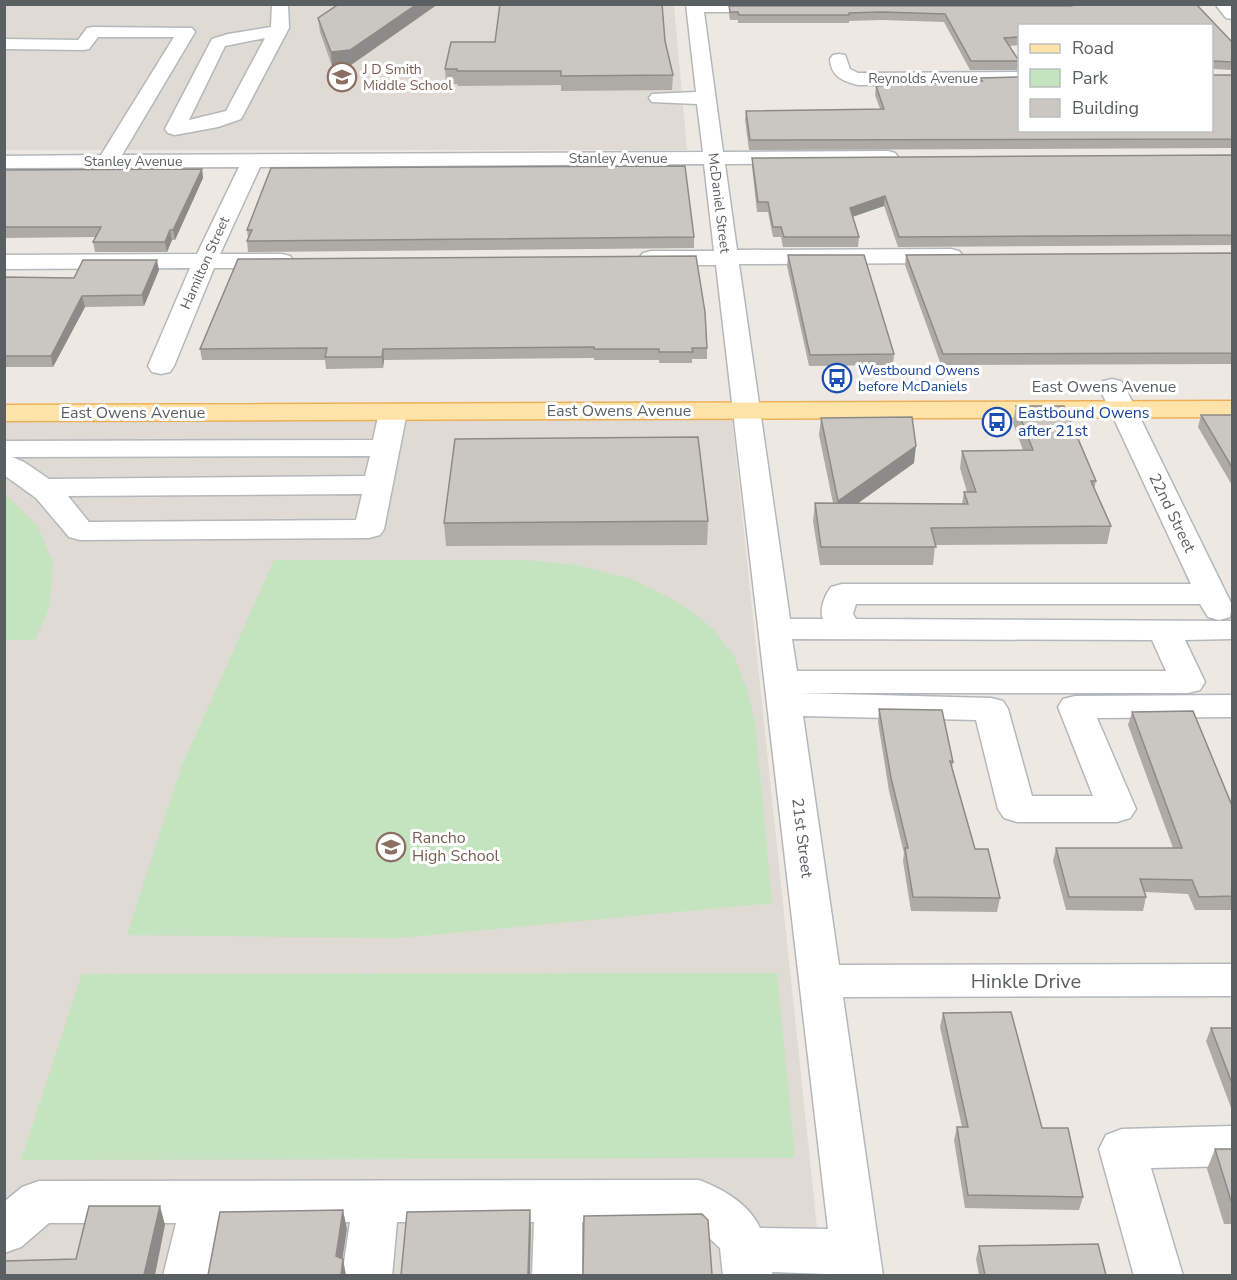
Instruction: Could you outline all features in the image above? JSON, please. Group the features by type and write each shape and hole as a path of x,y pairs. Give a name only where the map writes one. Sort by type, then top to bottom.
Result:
{"main road":[{"name":"East Owens Avenue","path":"4,413 393,412 745,400 1118,398 1233,387"},
{"name":"East Owens Avenue","path":"4,391 440,390 745,400"},
{"path":"393,412 440,390"},
{"name":"East Owens Avenue","path":"1118,398 1233,409"}],"street":[{"path":"175,129 218,121 234,115 278,31 280,4"},
{"path":"1223,4 1233,14"},
{"path":"694,6 790,7"},
{"name":"McDaniel Street","path":"694,6 745,400"},
{"path":"154,161 175,129 218,44 228,39 278,31"},
{"path":"15,62 69,62 93,32 186,32 108,161"},
{"path":"4,44 83,45"},
{"name":"Reynolds Avenue","path":"839,59 839,68 843,74 858,79 1018,78"},
{"path":"659,98 706,98"},
{"path":"73,161 86,140"},
{"name":"Stanley Avenue","path":"4,162 902,157"},
{"name":"Hamilton Street","path":"161,366 205,261 252,161"},
{"path":"13,262 35,239"},
{"path":"632,258 973,256"},
{"path":"13,262 300,261"},
{"name":"22nd Street","path":"1118,398 1230,634"},
{"name":"21st Street","path":"745,400 857,1263"},
{"path":"4,464 40,488 70,515 80,531 369,529 393,412"},
{"path":"4,449 386,448"},
{"path":"40,488 378,485"},
{"path":"844,629 837,614 842,594 1211,594"},
{"path":"775,629 1164,629 1230,634"},
{"path":"783,693 1188,682 1164,629"},
{"path":"783,693 991,709 1017,809 1117,810 1075,707 1233,706"},
{"name":"Hinkle Drive","path":"820,981 1233,980"},
{"path":"1159,1275 1122,1149 1233,1146"},
{"path":"557,1275 558,1201"},
{"path":"4,1232 39,1202 699,1201 734,1227 747,1263 857,1263"},
{"path":"188,1275 205,1202"},
{"path":"367,1275 376,1202"}],"shaded area":[{"name":"J D Smith Middle School","path":"4,5 674,5 687,150 5,150"},
{"name":"Rancho High School","path":"4,418 732,418 822,1275 5,1275"}],"green space":[{"path":"5,494 38,527 53,563 49,608 35,640 5,640"},
{"path":"274,560 525,560 576,565 631,579 677,601 712,628 734,656 747,690 755,722 772,903 398,938 127,935 181,768"},
{"path":"777,973 795,1158 21,1160 82,974"}],"building":[{"path":"339,4 417,4 350,50 331,52 318,18"},
{"name":"J D Smith Middle School","path":"500,4 662,4 665,41 673,75 561,76 561,71 445,69 451,42 495,42"},
{"path":"1078,4 1196,4 1233,43 1233,62 1213,61 1213,24 1018,24 1018,37 1004,38 1018,61 971,61 945,14 882,12 849,13 849,15 739,15 738,12 730,12 729,6 1071,6"},
{"path":"1213,75 1233,75 1233,139 750,140 746,111 884,109 876,86 982,81 980,78 1018,77 1018,132 1213,132"},
{"path":"1233,155 1233,235 899,237 885,196 850,208 859,237 784,237 781,227 773,227 768,202 758,202 752,158"},
{"path":"685,166 694,237 247,241 252,230 247,230 271,168"},
{"path":"202,169 165,242 93,242 101,227 4,227 4,170"},
{"path":"1233,253 1233,353 943,354 906,255"},
{"path":"788,255 864,255 894,354 810,355"},
{"path":"696,256 705,312 707,348 692,348 693,352 659,352 659,349 594,349 594,347 383,349 382,357 325,357 327,348 200,349 238,259"},
{"path":"83,260 157,260 142,295 82,296 51,356 4,356 4,277 74,278"},
{"path":"1016,406 1064,406 1096,481 1091,481 1111,526 931,528 936,547 821,547 815,503 968,504 964,492 976,492 962,451 1033,450"},
{"path":"1201,415 1233,415 1233,469"},
{"path":"912,417 916,446 838,501 821,418"},
{"path":"698,437 708,521 444,523 455,439"},
{"path":"879,709 942,710 953,762 950,761 975,849 988,849 1000,898 913,897 905,848 908,848 891,778"},
{"path":"1193,711 1233,808 1233,896 1199,897 1192,880 1140,879 1146,897 1069,897 1056,848 1182,848 1132,712"},
{"path":"1011,1012 1042,1128 1068,1128 1083,1197 968,1195 957,1127 968,1127 943,1013"},
{"path":"1211,1028 1233,1028 1233,1086"},
{"path":"1215,1149 1233,1149 1233,1204 1232,1204"},
{"path":"89,1206 160,1206 144,1275 4,1275 4,1261 76,1259"},
{"path":"343,1210 336,1256 343,1259 341,1275 208,1275 220,1212"},
{"path":"530,1210 528,1275 401,1275 407,1212"},
{"path":"702,1214 708,1220 712,1275 583,1275 584,1216"},
{"path":"1098,1244 1106,1275 985,1275 979,1246"}],"place":[{"name":"J D Smith Middle School","path":"342,77"},
{"name":"Westbound Owens before McDaniels","path":"837,378"},
{"name":"Eastbound Owens after 21st","path":"997,422"},
{"name":"Rancho High School","path":"391,847"}]}
